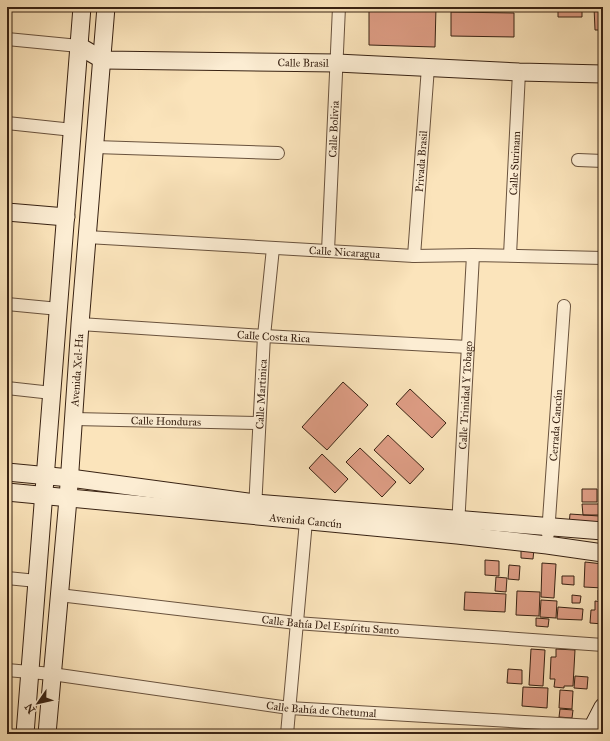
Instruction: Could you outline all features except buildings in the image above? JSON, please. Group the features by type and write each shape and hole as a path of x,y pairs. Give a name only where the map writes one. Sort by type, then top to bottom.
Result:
{"street":[{"name":"Avenida Xel-Ha","path":"25,734 82,7"},
{"name":"Avenida Xel-Ha","path":"47,734 70,478 80,324 103,60 106,7"},
{"name":"Calle Bolivia","path":"328,251 339,7"},
{"name":"Calle Brasil","path":"7,39 79,46 103,60 337,63 519,72 603,74"},
{"name":"Privada Brasil","path":"414,256 428,67"},
{"name":"Calle Surinam","path":"510,255 519,72"},
{"path":"7,123 73,130"},
{"path":"95,147 278,153"},
{"path":"578,160 603,161"},
{"path":"7,212 66,217"},
{"name":"Calle Nicaragua","path":"87,237 414,256 510,255 603,258"},
{"name":"Calle Martinica","path":"255,510 258,424 272,248"},
{"name":"Calle Trinidad Y Tobago","path":"458,527 473,255"},
{"path":"7,304 58,309"},
{"name":"Cerrada Cancún","path":"547,545 564,306"},
{"name":"Calle Costa Rica","path":"80,324 468,347"},
{"path":"7,388 52,393"},
{"name":"Calle Honduras","path":"74,419 258,424"},
{"name":"Avenida Cancún","path":"7,472 70,478 255,510 306,521 458,527 548,526 603,531"},
{"name":"Avenida Cancún","path":"7,492 44,495 68,499 255,510 458,527 547,545 603,553"},
{"path":"287,734 306,521"},
{"path":"7,578 37,581"},
{"name":"Calle Bahía Del Espíritu Santo","path":"59,595 296,623 603,645"},
{"name":"Calle Bahía de Chetumal","path":"7,670 52,674 289,708 591,730"},
{"path":"591,730 603,707"}]}
